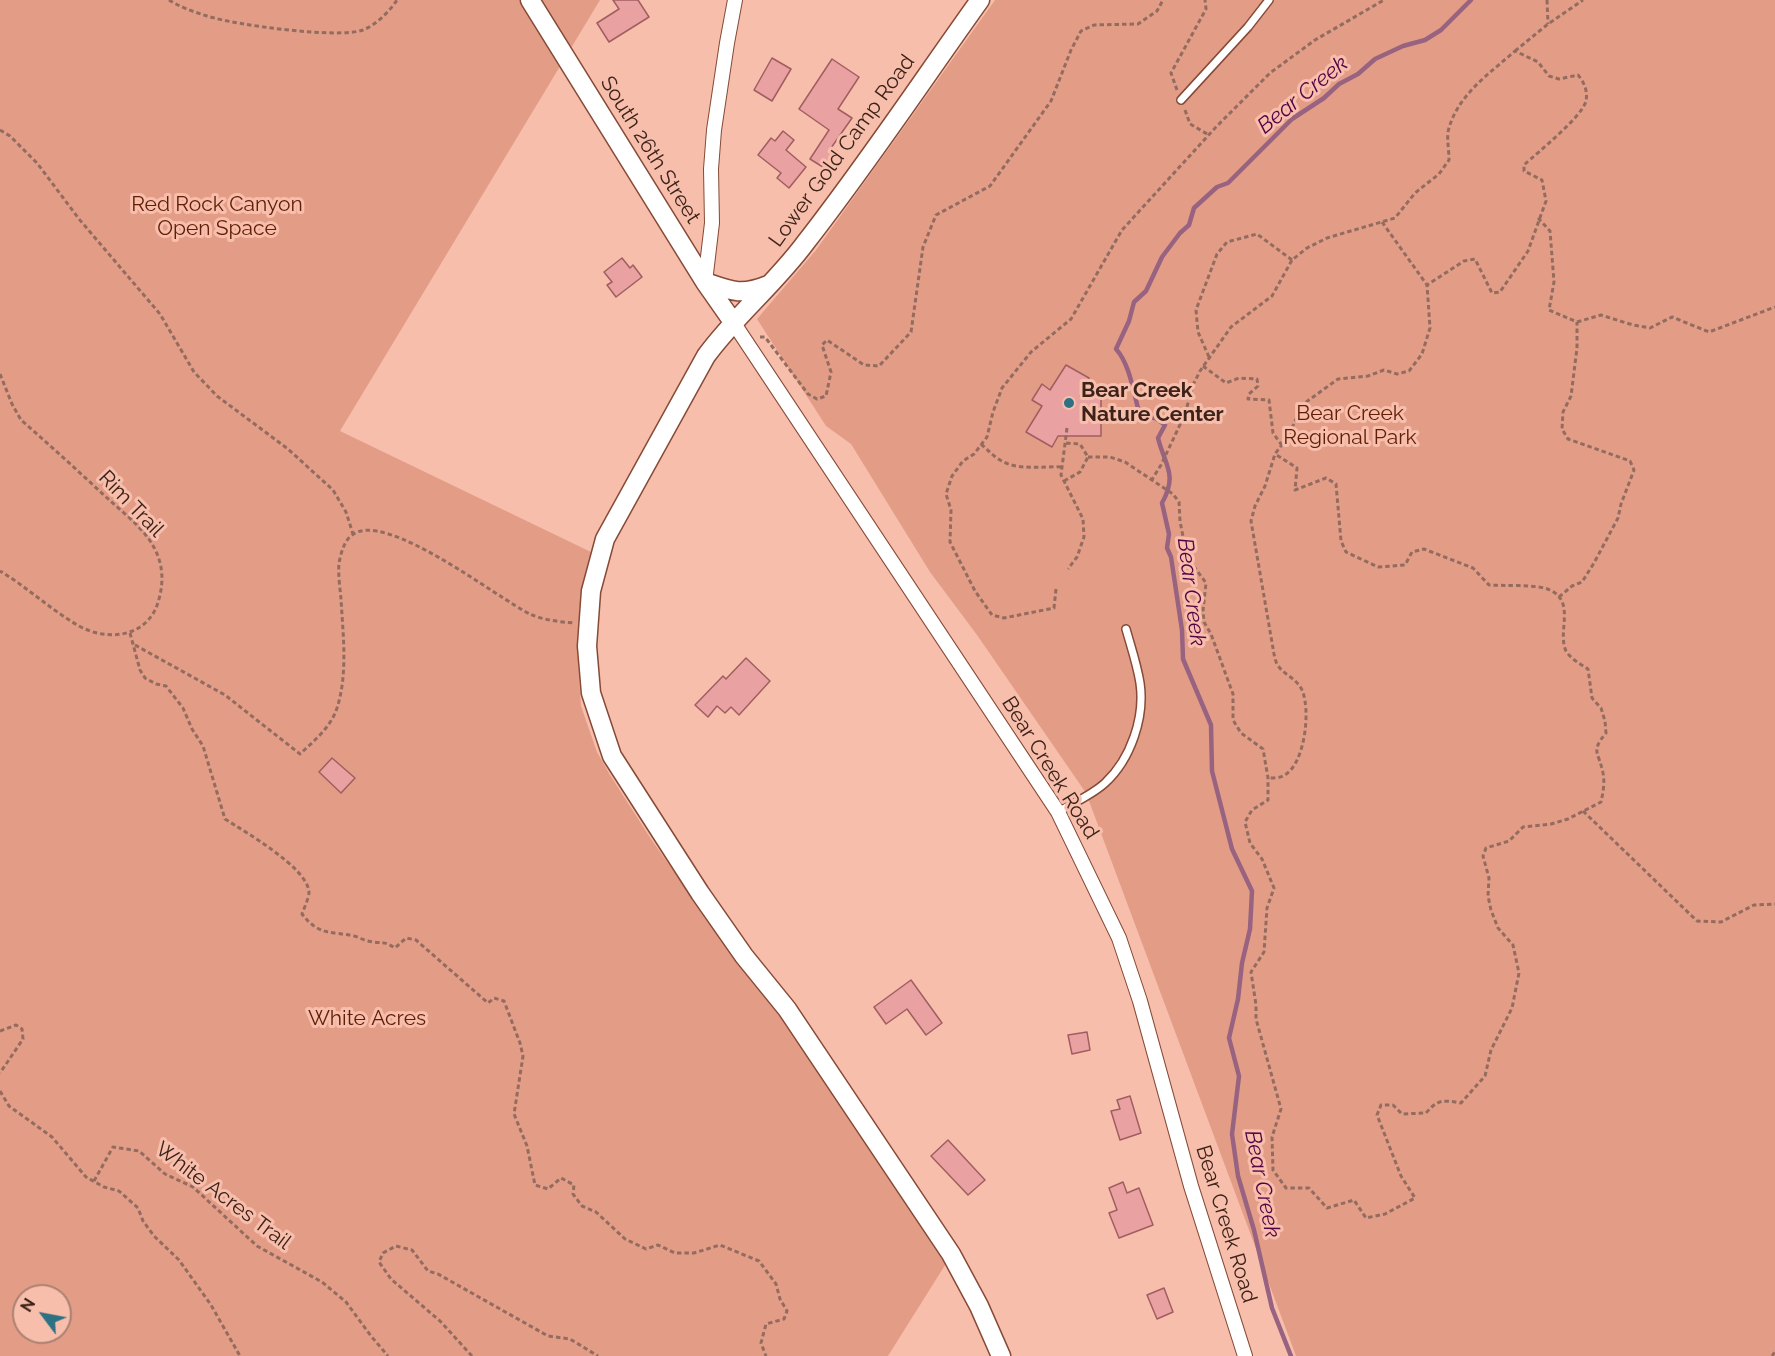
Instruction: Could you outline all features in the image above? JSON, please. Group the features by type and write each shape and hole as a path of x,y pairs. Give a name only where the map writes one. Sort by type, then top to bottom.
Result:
{"street":[{"name":"South 26th Street","path":"530,0 705,282 737,328"},
{"path":"735,0 714,130 711,169 712,223 705,282 731,291 751,292 772,283"},
{"name":"Lower Gold Camp Road","path":"980,0 806,243 737,328 706,356 605,539 591,591 587,646 591,693 612,756 700,893 744,956 787,1009 951,1254 979,1306 1001,1356"},
{"name":"Bear Creek Road","path":"737,328 1058,812 1119,938 1140,1000 1191,1186 1245,1356"}],"lane":[{"path":"1181,100 1248,27 1269,0"},
{"path":"1058,812 1104,784 1118,769 1134,736 1141,699 1140,683 1126,629"}],"path":[{"path":"169,0 209,17 259,26 333,34 363,30 387,13 397,0"},
{"path":"737,328 765,337 808,394 817,399 826,396 831,372 822,345 827,340 864,365 879,366 911,332 923,247 936,215 990,186 1051,100 1081,31 1094,25 1138,24 1157,11 1163,0"},
{"path":"1205,0 1206,9 1172,73 1190,124 1209,135"},
{"path":"1056,589 1054,608 1004,618 992,615 975,591 950,542 951,510 946,494 952,476 963,461 974,454 987,437 1002,388 1031,352 1071,319 1122,230 1209,135 1270,73 1315,40 1384,0"},
{"path":"1547,0 1548,24"},
{"path":"1151,481 1185,414 1193,385 1203,366 1231,327 1272,296 1292,261 1307,248 1327,238 1395,218 1415,193 1439,174 1449,160 1448,133 1456,111 1472,88 1548,24 1583,0"},
{"path":"1427,285 1464,261 1475,259 1492,293 1500,292 1528,251 1546,201 1542,180 1524,171 1524,165 1581,112 1586,100 1585,83 1578,75 1559,79 1549,76 1538,62 1515,51"},
{"path":"0,130 10,136 37,163 79,219 160,314 194,372 217,396 288,449 333,490 346,512 353,534"},
{"path":"1539,218 1550,231 1554,282 1548,310 1577,322 1601,315 1650,328 1672,317 1708,332 1775,307"},
{"path":"1268,778 1284,776 1296,763 1305,735 1305,709 1303,692 1296,682 1278,666 1274,654 1251,521 1255,506 1265,486 1275,454 1289,435 1302,405 1338,379 1368,376 1384,370 1397,374 1409,371 1422,354 1430,328 1427,285 1382,222"},
{"path":"1209,357 1198,332 1196,310 1217,254 1227,242 1257,234 1292,261"},
{"path":"1559,597 1572,586 1582,582 1594,563 1618,518 1634,470 1630,461 1568,439 1562,429 1563,412 1571,396 1577,348 1577,322"},
{"path":"1203,366 1226,383 1239,378 1257,379 1258,386 1249,394 1248,399 1269,400 1273,433 1281,444"},
{"name":"Rim Trail","path":"0,374 21,420 133,522 155,550 161,563 163,576 159,602 147,622 130,633"},
{"path":"1067,428 1061,475 1083,519 1084,537 1082,547 1068,569"},
{"path":"1065,443 1080,444 1088,457"},
{"path":"981,444 1001,461 1020,468 1041,465 1062,467"},
{"path":"1088,457 1110,457 1125,462 1173,494 1179,502 1187,557 1206,583 1204,622 1211,634 1233,694 1233,720 1241,733 1263,749 1268,778 1268,800 1252,810 1245,822 1250,843 1262,859 1274,888 1267,908 1263,952 1251,972 1256,1019 1281,1109 1272,1137 1273,1170 1286,1188 1309,1188 1327,1208 1354,1200 1366,1218 1385,1214 1415,1198 1401,1176 1377,1115 1381,1105 1393,1105 1402,1114 1409,1115 1426,1113 1434,1104 1444,1100 1461,1103 1485,1076 1491,1050 1512,1008 1520,973 1513,945 1498,928 1491,910 1488,896 1489,878 1483,856 1486,848 1509,841 1523,827 1551,825 1601,802 1603,773 1596,753 1597,743 1606,733 1605,721 1601,708 1592,698 1588,669 1571,657 1566,650 1565,609 1559,597 1550,590 1489,585 1473,568 1424,549 1412,552 1405,565 1378,567 1364,562 1346,552 1341,541 1336,484 1326,478 1295,490 1297,468 1275,454"},
{"path":"1064,481 1080,472 1088,457"},
{"path":"134,645 225,695 300,754 323,731 337,711 339,703 344,645 339,564 343,547 353,534 365,529 386,533 412,543 450,563 499,597 532,615 560,622 588,624"},
{"path":"0,571 80,626 98,633 113,635 130,633 140,669 145,678 166,686 183,708 192,729 203,746 225,819 285,859 306,881 309,893 302,914 313,927 368,941 385,941 395,948 406,938 416,940 488,1003 494,998 504,1001 523,1056 514,1114 527,1146 536,1185 548,1189 561,1178 574,1185 573,1194 582,1206 596,1212 625,1239 646,1250 658,1245 675,1253 694,1254 720,1245 759,1261 776,1284 780,1299 787,1311 784,1318 766,1324 761,1343 766,1356"},
{"path":"1583,811 1697,921 1721,922 1754,905 1775,904"},
{"path":"0,1031 16,1024 22,1029 23,1039 0,1073"},
{"path":"0,1091 9,1106 52,1137 86,1177 104,1187 119,1191 138,1208 143,1221 154,1236 179,1260 211,1305 240,1356"},
{"name":"White Acres Trail","path":"94,1181 113,1148 139,1151 165,1174 193,1187 257,1246 322,1282 346,1302 387,1356"},
{"path":"472,1356 441,1321 391,1279 380,1262 383,1253 396,1246 412,1250 428,1271 438,1274 548,1336 570,1339 598,1356"},
{"path":"1772,1356 1775,1352"}],"green space":[{"name":"White Acres","path":"0,0 600,0 340,431 591,552 580,607 577,643 581,706 597,752 651,839 727,947 787,1025 947,1262 888,1356 0,1356"},
{"name":"Bear Creek Regional Park","path":"995,0 1775,0 1775,1356 1296,1356 1086,793 977,635 930,572 851,444 826,426 757,319 816,250"}],"building":[{"path":"613,0 638,0 649,17 609,42 597,23 619,9"},
{"path":"772,58 791,69 772,101 754,90"},
{"path":"832,59 859,77 838,109 852,118 831,148 837,151 826,169 810,159 829,130 799,109"},
{"path":"783,131 794,140 786,150 806,167 789,188 777,178 781,173 758,155 771,138 775,141"},
{"path":"622,258 630,268 633,265 642,277 616,297 607,285 612,282 604,272"},
{"name":"Bear Creek Nature Center","path":"1066,365 1089,378 1080,396 1101,397 1101,436 1058,436 1052,447 1026,432 1042,406 1032,400 1042,384 1050,390"},
{"path":"746,658 770,681 739,715 731,707 725,713 717,706 708,717 695,705 723,676 726,679"},
{"path":"332,758 355,778 341,793 319,772"},
{"path":"911,980 942,1023 926,1035 907,1009 886,1024 874,1007"},
{"path":"1087,1032 1090,1050 1072,1054 1068,1035"},
{"path":"1130,1096 1141,1133 1120,1140 1111,1111 1120,1109 1117,1100"},
{"path":"948,1140 985,1180 968,1195 931,1156"},
{"path":"1123,1182 1127,1193 1139,1188 1153,1225 1119,1238 1109,1213 1117,1210 1109,1188"},
{"path":"1164,1288 1173,1312 1157,1319 1147,1295"}],"waterway":[{"name":"Bear Creek","path":"1291,1356 1272,1308 1254,1230 1238,1176 1232,1134 1239,1076 1229,1038 1250,929 1252,891 1232,849 1212,771 1211,725 1183,659 1182,630 1171,557 1167,548 1169,534 1162,503 1167,493 1170,477 1158,438 1165,425 1155,418 1140,416 1128,371 1116,349 1129,321 1134,302 1146,291 1162,257 1189,225 1194,208 1217,187 1228,183 1292,119 1324,98 1339,84 1358,74 1375,59 1403,46 1425,40 1441,30 1471,0"}],"place":[{"name":"Bear Creek Nature Center","path":"1069,403"}],"park label":[{"name":"Red Rock Canyon Open Space","path":"217,217"}]}
